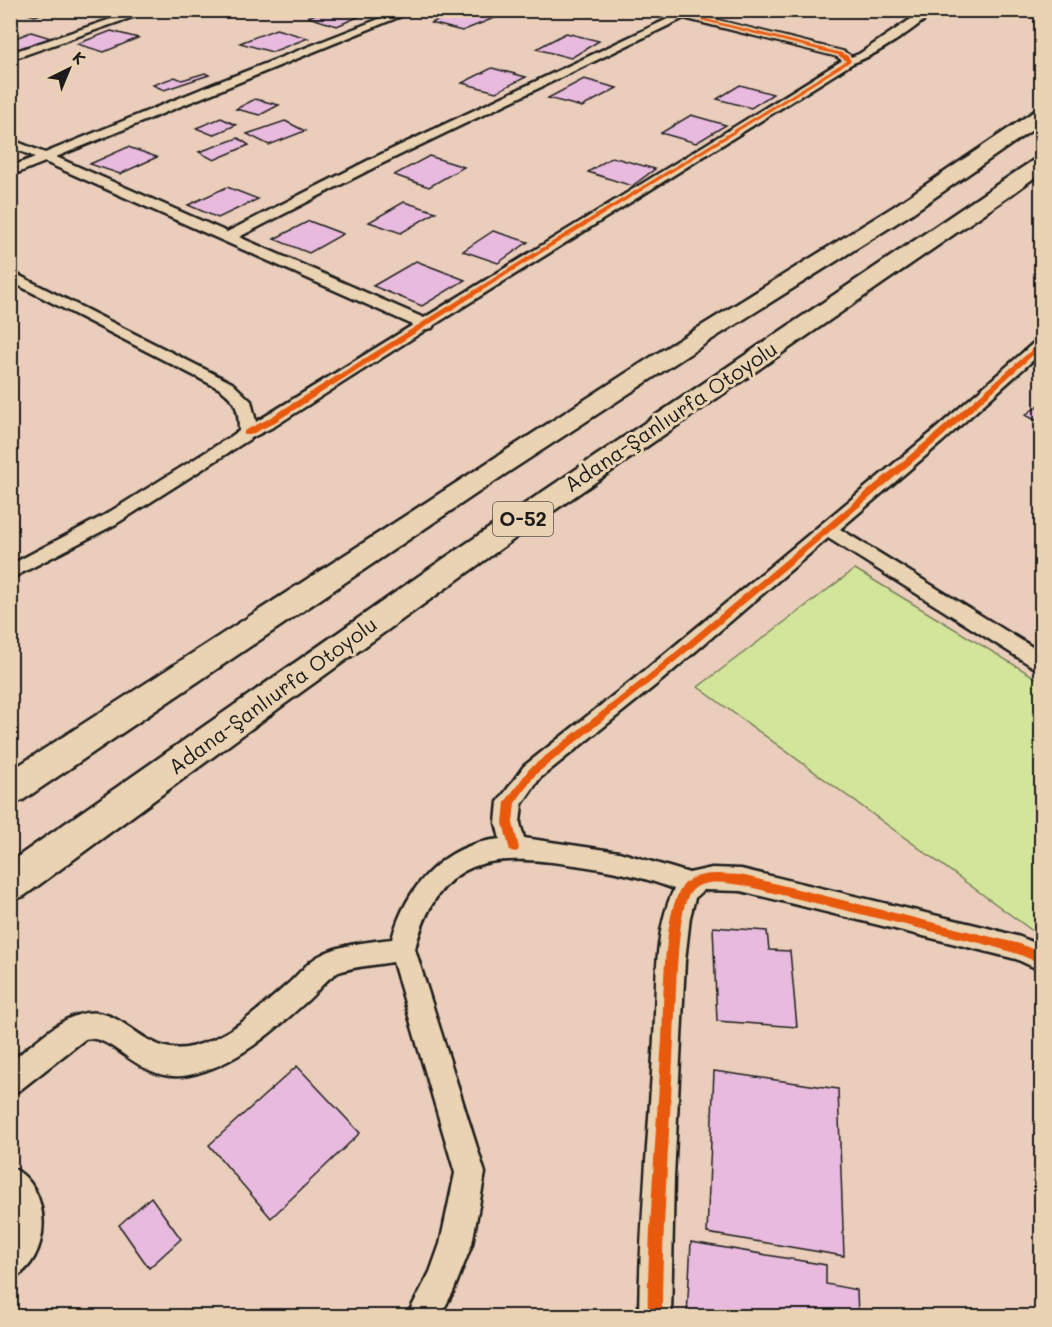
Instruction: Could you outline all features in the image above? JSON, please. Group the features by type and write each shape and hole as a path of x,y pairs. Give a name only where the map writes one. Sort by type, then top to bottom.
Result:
{"highway":[{"name":"O-52","path":"10,790 331,575 670,355 906,206 1041,114"},
{"name":"Adana-Şanlıurfa Otoyolu","path":"10,884 388,613 709,390 956,226 1041,164"}],"street":[{"path":"11,56 149,10"},
{"path":"10,172 220,85 412,10"},
{"path":"663,10 687,13 840,54 849,61"},
{"path":"896,10 928,14"},
{"path":"227,238 373,163 687,13"},
{"path":"10,573 57,550 180,479 247,433 269,422 427,325 544,249 849,61 863,56 928,14"},
{"path":"10,142 427,325"},
{"path":"10,274 226,386 247,406 247,433"},
{"path":"514,848 508,823 510,802 532,772 655,674 937,437 1041,344"},
{"path":"827,529 1041,663"},
{"path":"423,1317 442,1281 456,1244 470,1173 402,949 406,927 415,907 426,890 458,862 476,855 514,848 619,861 670,876 690,885"},
{"path":"655,1317 655,1263 673,952 681,900 690,885 708,878 741,880 984,939 1020,949 1041,958"},
{"path":"10,1080 79,1026 90,1022 103,1025 143,1055 165,1063 187,1062 216,1052 251,1034 330,963 402,949"},
{"path":"10,1182 27,1207 28,1220 24,1241 10,1264"}],"green space":[{"path":"855,569 1041,681 1041,937 698,687"}],"building":[{"path":"16,10 51,10 35,16"},
{"path":"325,10 335,10 358,17 337,26 308,17"},
{"path":"461,10 479,10 499,16 462,31 431,23"},
{"path":"276,29 308,38 272,52 240,43"},
{"path":"111,31 138,38 104,52 77,44"},
{"path":"31,32 51,38 17,50 10,48 10,40"},
{"path":"566,33 599,41 571,58 536,49"},
{"path":"492,68 526,77 496,92 462,83"},
{"path":"205,73 209,75 164,90 153,85 175,77 182,80"},
{"path":"584,79 617,88 582,107 548,98"},
{"path":"740,85 773,94 751,108 717,99"},
{"path":"255,99 279,105 260,115 236,109"},
{"path":"691,115 726,125 696,143 661,133"},
{"path":"221,118 236,125 213,135 196,128"},
{"path":"285,121 305,131 269,145 247,134"},
{"path":"238,138 249,145 214,160 199,152"},
{"path":"128,147 157,157 120,174 90,164"},
{"path":"429,156 464,167 429,187 394,175"},
{"path":"612,157 655,169 632,186 588,172"},
{"path":"227,187 258,199 218,218 188,205"},
{"path":"404,202 436,212 401,233 369,222"},
{"path":"309,221 343,234 309,253 274,239"},
{"path":"493,231 528,242 498,263 463,251"},
{"path":"416,261 465,280 422,306 373,286"},
{"path":"1042,403 1042,423 1025,415"},
{"path":"713,927 767,931 769,950 790,951 797,1027 717,1021"},
{"path":"297,1066 360,1133 271,1218 209,1145"},
{"path":"714,1071 838,1089 844,1256 707,1233"},
{"path":"151,1197 181,1239 149,1268 119,1225"},
{"path":"691,1242 826,1265 826,1284 857,1290 858,1316 687,1316"}],"cycle path":[{"path":"247,433 269,422 849,61 840,54 663,10"},
{"path":"514,848 508,823 510,802 532,772 655,674 937,437 1042,343"},
{"path":"655,1316 661,1143 672,961 681,900 691,885 712,878 741,880 984,939 1020,949 1042,959"}]}
